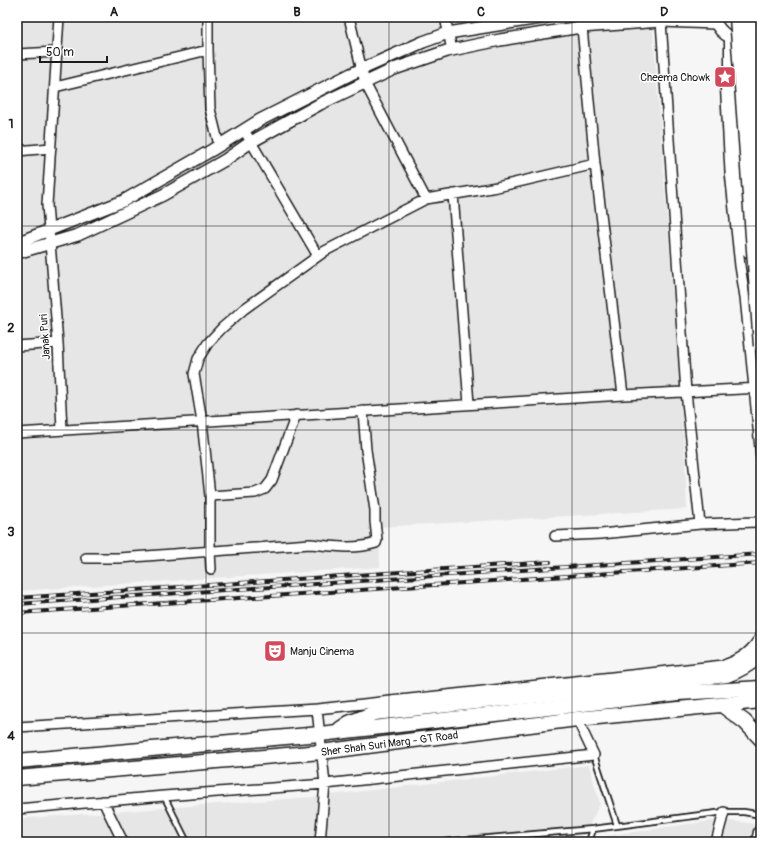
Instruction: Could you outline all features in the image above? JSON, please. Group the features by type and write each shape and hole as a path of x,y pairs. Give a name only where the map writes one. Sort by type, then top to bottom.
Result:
{"main road":[{"path":"737,17 761,346"},
{"path":"749,17 761,177"},
{"path":"729,38 745,246 754,255"},
{"path":"336,732 349,723 374,713 727,675 750,664 761,654"},
{"name":"Sher Shah Suri Marg - GT Road","path":"17,761 320,734 679,693 761,688"},
{"name":"Sher Shah Suri Marg - GT Road","path":"17,778 321,752 577,720 761,701"},
{"path":"722,705 745,722 761,739"},
{"path":"759,842 761,832"}],"street":[{"name":"Janak Puri","path":"59,17 47,205 58,343 62,430"},
{"path":"208,17 210,109 219,145"},
{"path":"349,17 365,83 426,199"},
{"path":"445,17 452,50"},
{"path":"17,241 24,240 123,201 267,116 351,74 423,42 448,33 546,17"},
{"path":"17,253 78,235 163,195 225,160 251,142 320,104 394,69 452,50 581,22 661,22 714,20 729,38 743,43 754,43 761,40"},
{"path":"581,22 595,164 623,395"},
{"path":"661,22 686,392 700,524"},
{"path":"729,38 725,77 730,172 740,266 757,388 761,458"},
{"path":"55,86 208,50"},
{"path":"17,54 56,52"},
{"path":"244,130 318,256"},
{"path":"17,151 51,148"},
{"path":"211,569 210,496 202,421 194,374 198,359 208,343 222,328 244,309 325,251 426,199 497,187 595,164"},
{"path":"453,194 470,404"},
{"path":"17,346 58,343"},
{"path":"17,433 470,404 757,388"},
{"path":"86,558 119,558 310,544 341,547 363,546 376,543 375,510 366,450 363,411"},
{"path":"210,496 255,493 265,489 272,480 296,415"},
{"path":"554,536 602,534 700,524 756,522 761,520"},
{"path":"18,724 317,709 724,665 745,656 757,643 761,635"},
{"path":"317,709 325,784 321,841"},
{"path":"17,809 325,784 594,755 577,720"},
{"path":"103,801 123,842"},
{"path":"716,842 724,812"}],"lane":[{"path":"745,297 761,297"},
{"path":"594,755 618,825"},
{"path":"164,796 187,842"},
{"path":"443,842 593,829 724,812 744,812 761,815"},
{"path":"588,842 593,829"}],"shaded area":[{"path":"17,17 652,17 684,444 687,509 379,527 380,567 17,591"},
{"path":"589,765 600,804 582,839 719,820 758,824 752,842 17,842 17,819 312,797"}],"railway":[{"path":"17,604 761,554"},
{"path":"17,598 550,562"},
{"path":"17,613 761,563"}],"place":[{"name":"Cheema Chowk","path":"725,77"},
{"name":"Manju Cinema","path":"275,651"}]}
